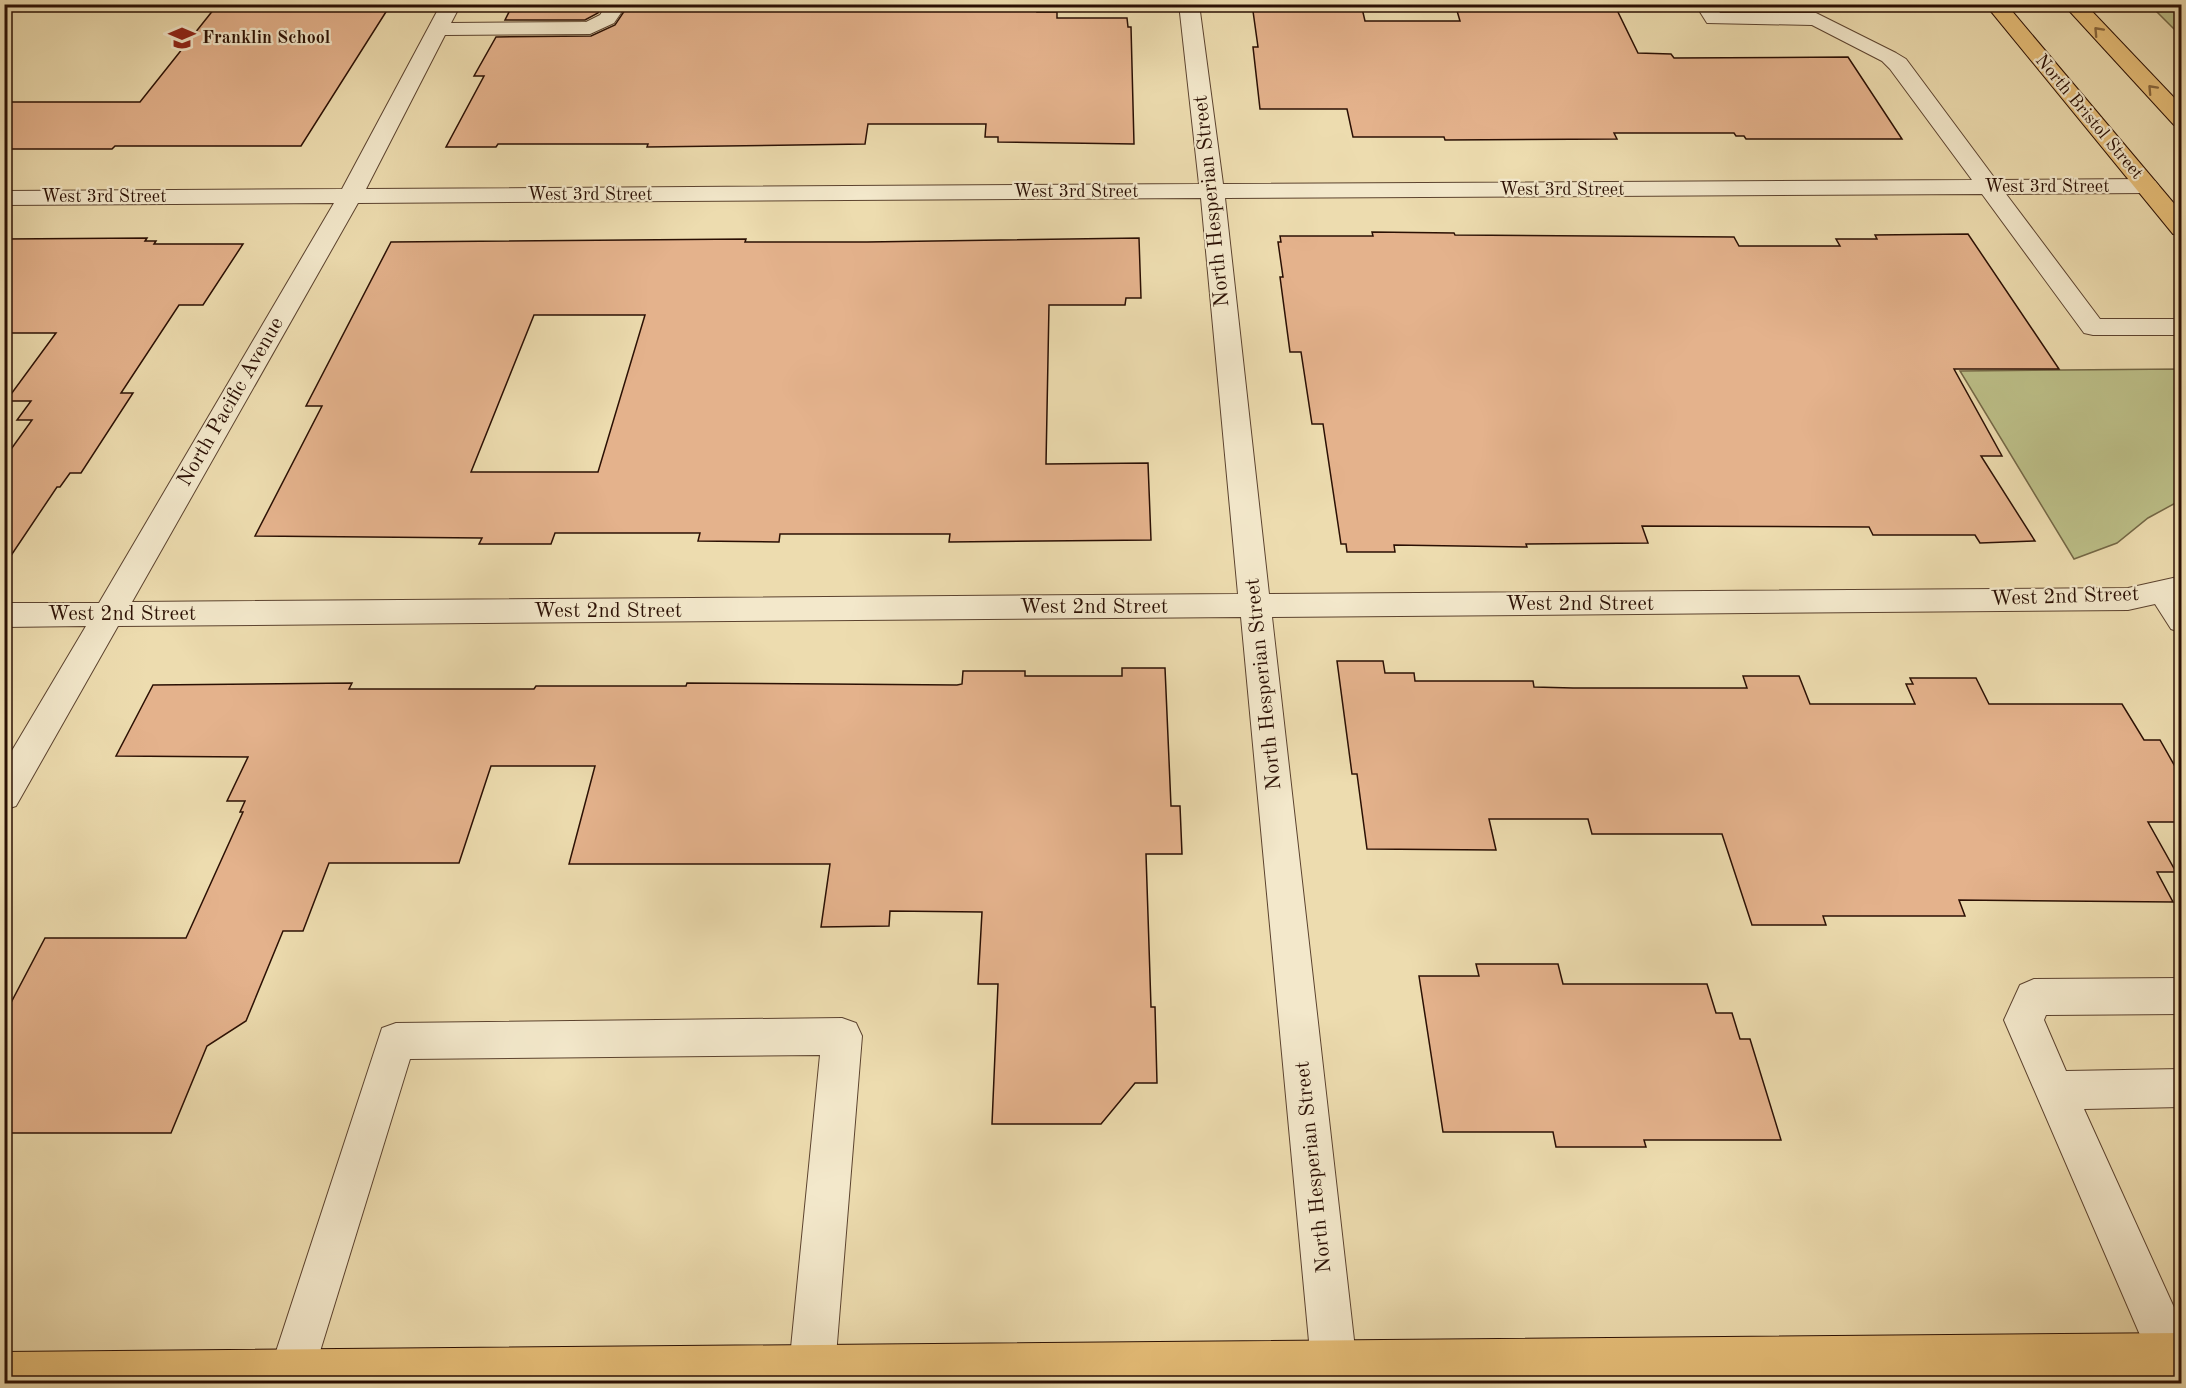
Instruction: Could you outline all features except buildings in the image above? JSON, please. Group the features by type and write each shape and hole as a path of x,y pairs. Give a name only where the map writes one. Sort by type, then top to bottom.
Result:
{"main road":[{"name":"North Bristol Street","path":"1995,4 2181,229"},
{"path":"2073,4 2181,120"},
{"path":"4,1375 292,1373 555,1377 812,1368 1335,1373 2177,1356"}],"street":[{"name":"North Pacific Avenue","path":"4,796 350,196 451,4"},
{"path":"438,29 590,28 607,19 617,4"},
{"name":"North Hesperian Street","path":"1189,4 1212,192 1335,1373"},
{"path":"1705,4 1713,19 1816,19 1889,57 1898,64 2093,327 2181,327"},
{"name":"West 3rd Street","path":"4,198 2146,186"},
{"path":"2172,589 2181,621"},
{"name":"West 2nd Street","path":"4,615 2128,599 2172,589"},
{"path":"2177,1356 2024,1020 2034,998 2181,996"},
{"path":"292,1373 396,1041 842,1036 812,1368"},
{"path":"2055,1090 2181,1088"}],"green space":[{"path":"2150,5 2181,5 2181,36"},
{"path":"2181,369 2181,500 2148,518 2117,543 2074,559 1960,371"}],"place":[{"name":"Franklin School","path":"182,38"}]}
